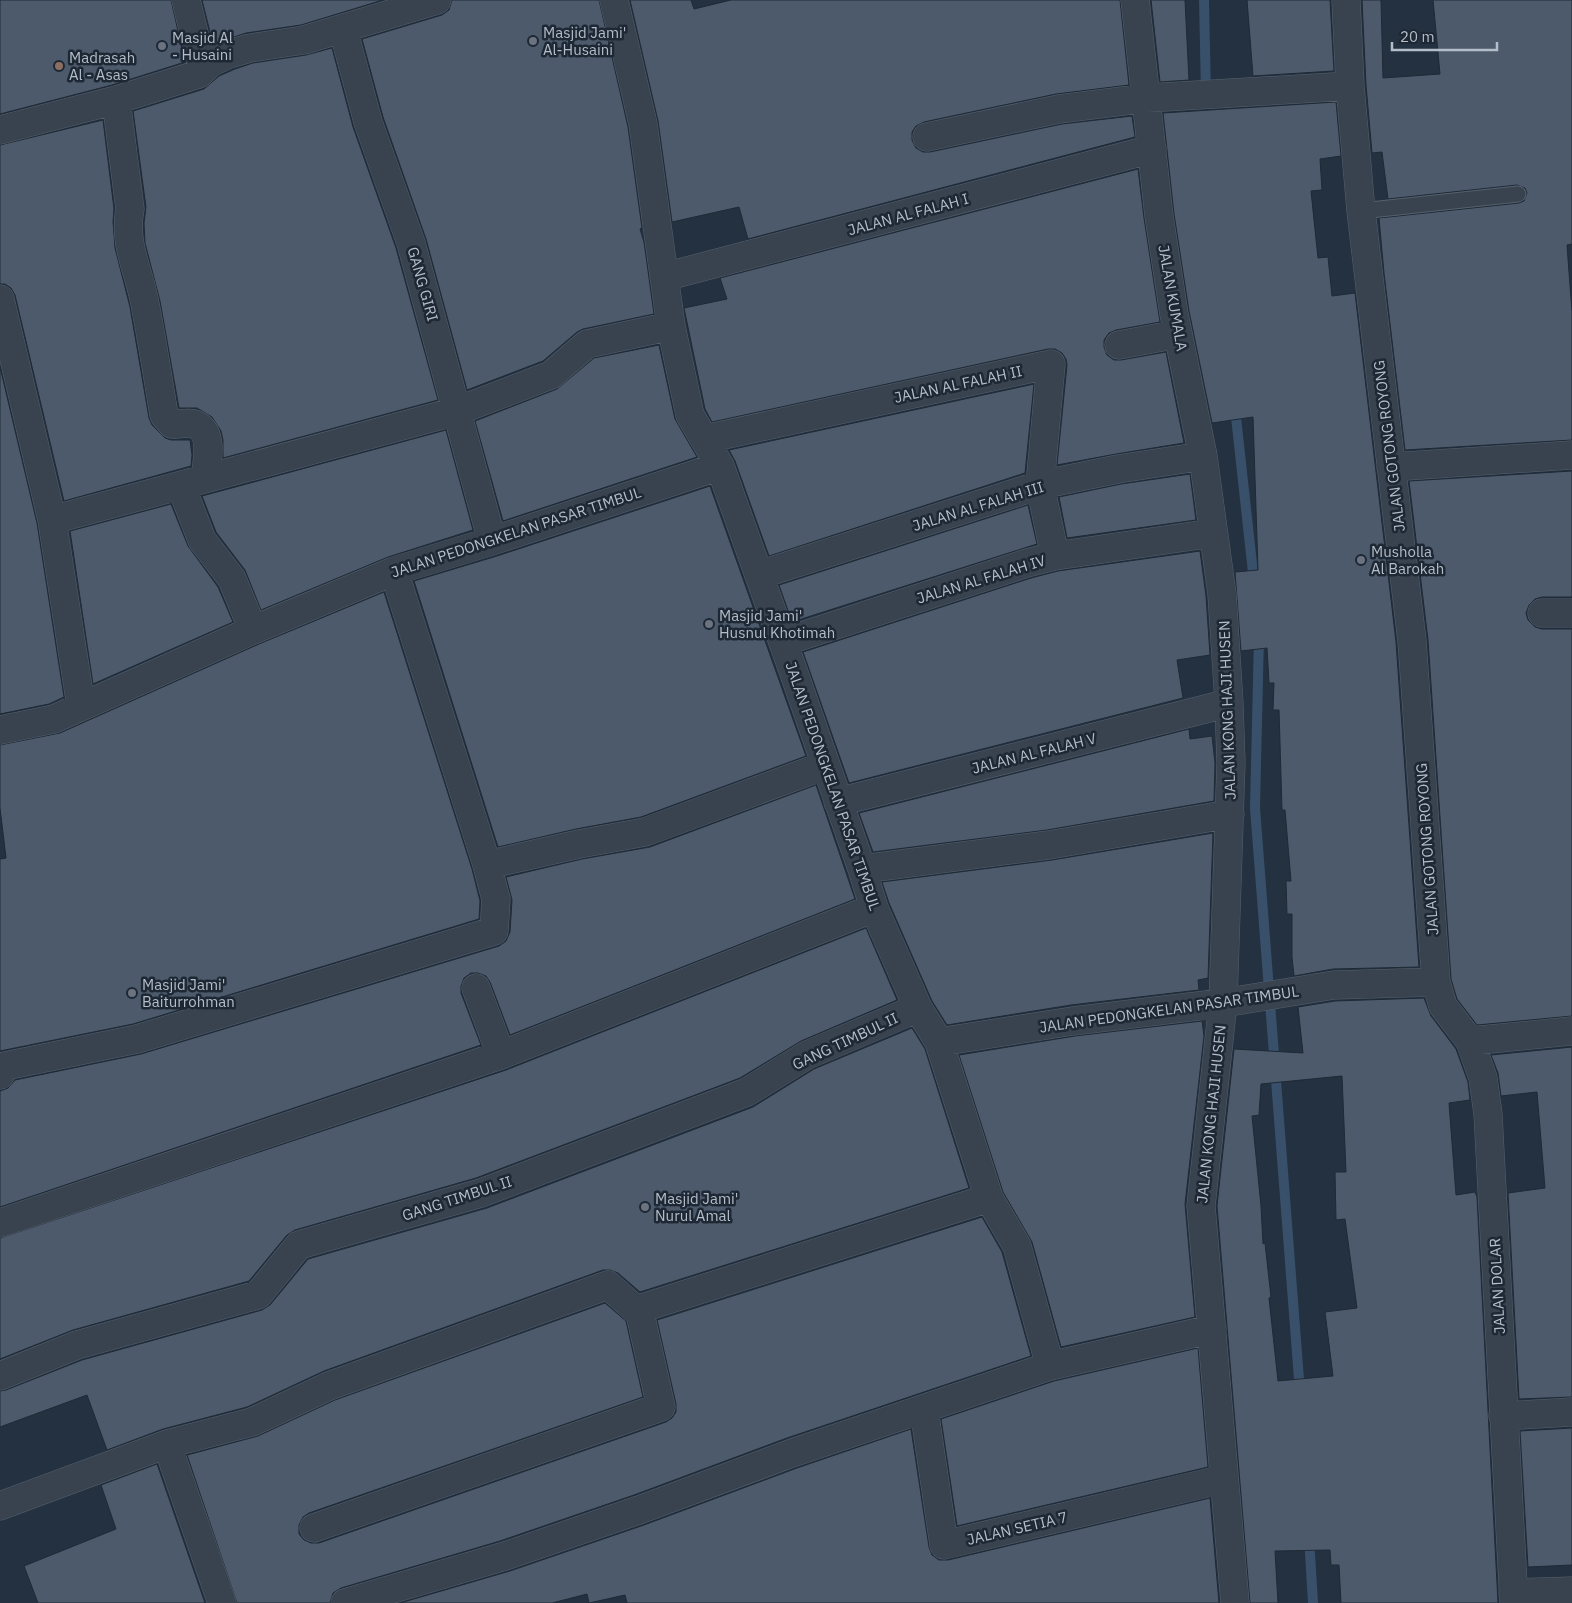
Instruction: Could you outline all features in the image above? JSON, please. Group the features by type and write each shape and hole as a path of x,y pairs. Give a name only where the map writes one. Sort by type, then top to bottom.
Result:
{"street":[{"path":"186,0 203,70"},
{"path":"0,130 116,100 199,74 210,63 229,54 250,48 304,40 437,0"},
{"path":"614,0 643,124 671,326 690,415 720,466"},
{"name":"JALAN KUMALA","path":"1135,0 1159,216 1178,334 1203,456 1212,533 1222,594"},
{"name":"JALAN GOTONG ROYONG","path":"1346,0 1350,86 1361,211 1412,641 1436,982"},
{"name":"GANG GIRI","path":"342,29 368,122 412,243 492,541"},
{"path":"927,137 1059,109 1147,98 1350,86"},
{"path":"116,100 130,209 127,224 128,241 145,301 164,415 170,422 177,424 190,423 198,426 206,434 208,453 193,482 202,540 232,579 252,630"},
{"name":"JALAN AL FALAH I","path":"664,277 1152,149"},
{"path":"0,301 52,520 81,706"},
{"path":"52,520 457,411 551,375 587,344 671,326"},
{"path":"1120,345 1178,334"},
{"name":"JALAN AL FALAH II","path":"705,439 1051,364 1040,485 1055,556"},
{"path":"1391,467 1572,455"},
{"name":"JALAN AL FALAH III","path":"759,576 1040,485 1203,456"},
{"name":"JALAN PEDONGKELAN PASAR TIMBUL","path":"0,730 54,719 252,630 394,571 720,466 826,765 874,908 918,1008 939,1042 1073,1021 1227,1003 1334,985 1436,982"},
{"name":"JALAN AL FALAH IV","path":"783,642 1026,563 1055,556 1212,533"},
{"path":"0,1075 5,1066 137,1039 494,931 496,899 487,865 394,571"},
{"name":"JALAN KONG HAJI HUSEN","path":"1222,594 1231,763 1227,1003 1201,1206 1235,1603"},
{"path":"1542,614 1572,613"},
{"name":"JALAN AL FALAH V","path":"838,802 1229,703"},
{"path":"487,865 579,844 645,832 826,765"},
{"path":"862,870 1049,845 1230,814"},
{"path":"0,1222 501,1055 874,908"},
{"name":"JALAN DOLAR","path":"1436,982 1443,1006 1470,1041 1483,1078 1488,1114 1514,1598"},
{"path":"476,988 501,1055"},
{"name":"GANG TIMBUL II","path":"0,1376 77,1345 258,1295 299,1245 481,1192 747,1092 807,1055 918,1008"},
{"path":"1470,1041 1572,1031"},
{"path":"939,1042 989,1198 1017,1246 1050,1366"},
{"path":"639,1310 989,1198"},
{"path":"0,1506 167,1444 252,1422 329,1386 608,1285 639,1310 661,1407 314,1528"},
{"path":"345,1603 505,1556 639,1510 792,1453 1050,1366 1212,1329"},
{"name":"JALAN SETIA 7","path":"924,1409 944,1545 1224,1479"},
{"path":"1503,1416 1572,1412"},
{"path":"167,1444 222,1603"},
{"path":"1514,1598 1572,1591"}],"lane":[{"path":"1361,211 1518,194"}],"building":[{"path":"0,0 171,0 185,62 112,85 0,114"},
{"path":"202,0 383,0 301,25 246,33 213,44"},
{"path":"452,0 599,0 628,127 642,228 640,229 644,242 654,314 583,329 543,361 467,390 426,239 383,117 362,39 442,15 449,10"},
{"path":"630,0 691,0 694,9 731,0 1120,0 1129,85 1056,94 924,122 916,126 912,132 912,140 916,148 923,152 930,152 1062,124 1132,116 1135,137 748,239 739,207 672,222 658,121"},
{"path":"1151,0 1185,0 1189,80 1160,82"},
{"path":"1247,0 1330,0 1334,71 1253,76"},
{"path":"1362,0 1381,0 1383,78 1440,74 1433,0 1572,0 1572,244 1567,245 1572,312 1572,440 1405,450 1379,218 1519,203 1524,201 1527,193 1525,188 1517,185 1388,199 1382,152 1372,153 1366,85"},
{"path":"332,48 353,127 396,248 438,400 223,458 221,431 212,417 197,408 179,408 160,301 145,243 144,223 146,207 133,111 204,89 219,76 253,63 306,55"},
{"path":"1336,102 1341,156 1320,159 1322,190 1311,191 1318,258 1328,257 1332,296 1355,293 1396,642 1419,967 1333,969 1294,976 1292,914 1287,914 1286,881 1291,881 1285,810 1282,810 1279,710 1273,710 1274,683 1269,683 1267,648 1241,651 1235,572 1258,570 1253,417 1212,423 1189,311 1174,214 1163,113"},
{"path":"103,120 114,209 115,248 130,307 149,418 152,425 165,438 171,440 190,440 191,466 64,501 15,295 11,288 5,284 0,284 0,145"},
{"path":"1138,169 1160,322 1109,333 1104,340 1104,347 1107,355 1114,360 1166,352 1184,443 1057,465 1067,365 1062,353 1055,349 712,422 705,409 684,308 727,299 720,278"},
{"path":"659,345 675,419 697,457 503,521 475,421 557,389 594,358"},
{"path":"0,367 37,523 64,697 49,704 0,714"},
{"path":"1034,384 1025,473 769,556 735,461 729,450"},
{"path":"446,430 473,530 388,557 261,610 245,570 216,532 202,496"},
{"path":"1572,471 1572,597 1542,597 1535,599 1529,605 1526,613 1528,620 1535,627 1542,629 1572,629 1572,1016 1477,1025 1457,999 1451,979 1428,640 1409,481"},
{"path":"1190,474 1196,520 1067,538 1059,497 1121,484"},
{"path":"710,486 806,756 641,817 576,829 498,847 414,581 497,556"},
{"path":"171,504 188,546 218,587 233,622 93,684 70,531"},
{"path":"1028,505 1037,544 792,622 779,585"},
{"path":"1200,551 1206,596 1210,655 1177,660 1183,698 849,783 803,652 1031,578 1058,571"},
{"path":"384,592 472,869 480,901 479,919 133,1024 0,1051 0,859 6,858 0,808 0,745 60,733 259,644"},
{"path":"1189,729 1190,739 1212,736 1215,763 1214,801 1047,830 873,852 859,813"},
{"path":"816,785 855,899 510,1035 490,982 486,976 471,973 464,978 461,993 481,1045 0,1207 0,1091 8,1088 15,1080 141,1054 499,946 506,941 510,932 512,900 506,877 582,859 650,847"},
{"path":"1213,833 1208,978 1198,980 1199,990 1071,1005 947,1025 932,1001 889,903 882,882 1052,860"},
{"path":"866,928 897,1000 801,1041 740,1078 476,1178 295,1230 287,1235 249,1281 73,1330 0,1359 0,1238 506,1070"},
{"path":"1424,998 1431,1016 1456,1049 1468,1082 1470,1100 1449,1103 1456,1195 1475,1192 1477,1197 1498,1603 1341,1603 1339,1565 1331,1565 1330,1550 1275,1551 1278,1603 1250,1603 1217,1206 1234,1049 1303,1053 1298,1007 1335,1001","holes":["1342,1076 1346,1172 1335,1172 1336,1220 1345,1219 1357,1308 1325,1312 1333,1376 1278,1381 1265,1243 1263,1244 1252,1116 1259,1115 1261,1084"]},
{"path":"1202,1021 1204,1036 1185,1204 1195,1317 1061,1347 1032,1242 1003,1192 959,1055 1075,1036"},
{"path":"912,1028 925,1049 969,1188 640,1292 618,1273 603,1270 324,1371 247,1407 163,1429 107,1450 87,1395 0,1427 0,1391 82,1360 262,1310 270,1305 308,1259 487,1208 753,1107 814,1069"},
{"path":"1572,1047 1572,1397 1519,1399 1508,1193 1545,1188 1537,1092 1501,1096 1498,1073 1491,1055"},
{"path":"982,1217 1002,1252 1031,1356 787,1438 634,1495 500,1541 341,1588 333,1593 330,1603 237,1603 187,1455 258,1436 335,1400 605,1303 626,1321 643,1397 309,1513 303,1517 299,1525 299,1534 304,1540 311,1543 319,1543 666,1422 676,1412 676,1404 657,1320"},
{"path":"1198,1348 1208,1467 957,1526 941,1419 1054,1381"},
{"path":"1572,1428 1572,1565 1528,1567 1520,1431"},
{"path":"911,1429 929,1547 932,1555 939,1560 948,1560 1210,1498 1219,1603 627,1603 625,1595 589,1603 587,1594 552,1603 400,1603 510,1571"},
{"path":"157,1464 205,1603 38,1603 24,1566 116,1529 101,1485"}],"waterway":[{"path":"1204,0 1206,95"},
{"path":"1235,408 1254,582"},
{"path":"1259,636 1255,808 1300,1392"},
{"path":"1309,1537 1313,1603"}],"place":[{"name":"Masjid Jami' Al-Husaini","path":"533,41"},
{"name":"Masjid Al - Husaini","path":"162,46"},
{"name":"Madrasah Al - Asas","path":"59,66"},
{"name":"Musholla Al Barokah","path":"1361,560"},
{"name":"Masjid Jami' Husnul Khotimah","path":"709,624"},
{"name":"Masjid Jami' Baiturrohman","path":"132,993"},
{"name":"Masjid Jami' Nurul Amal","path":"645,1207"}]}
